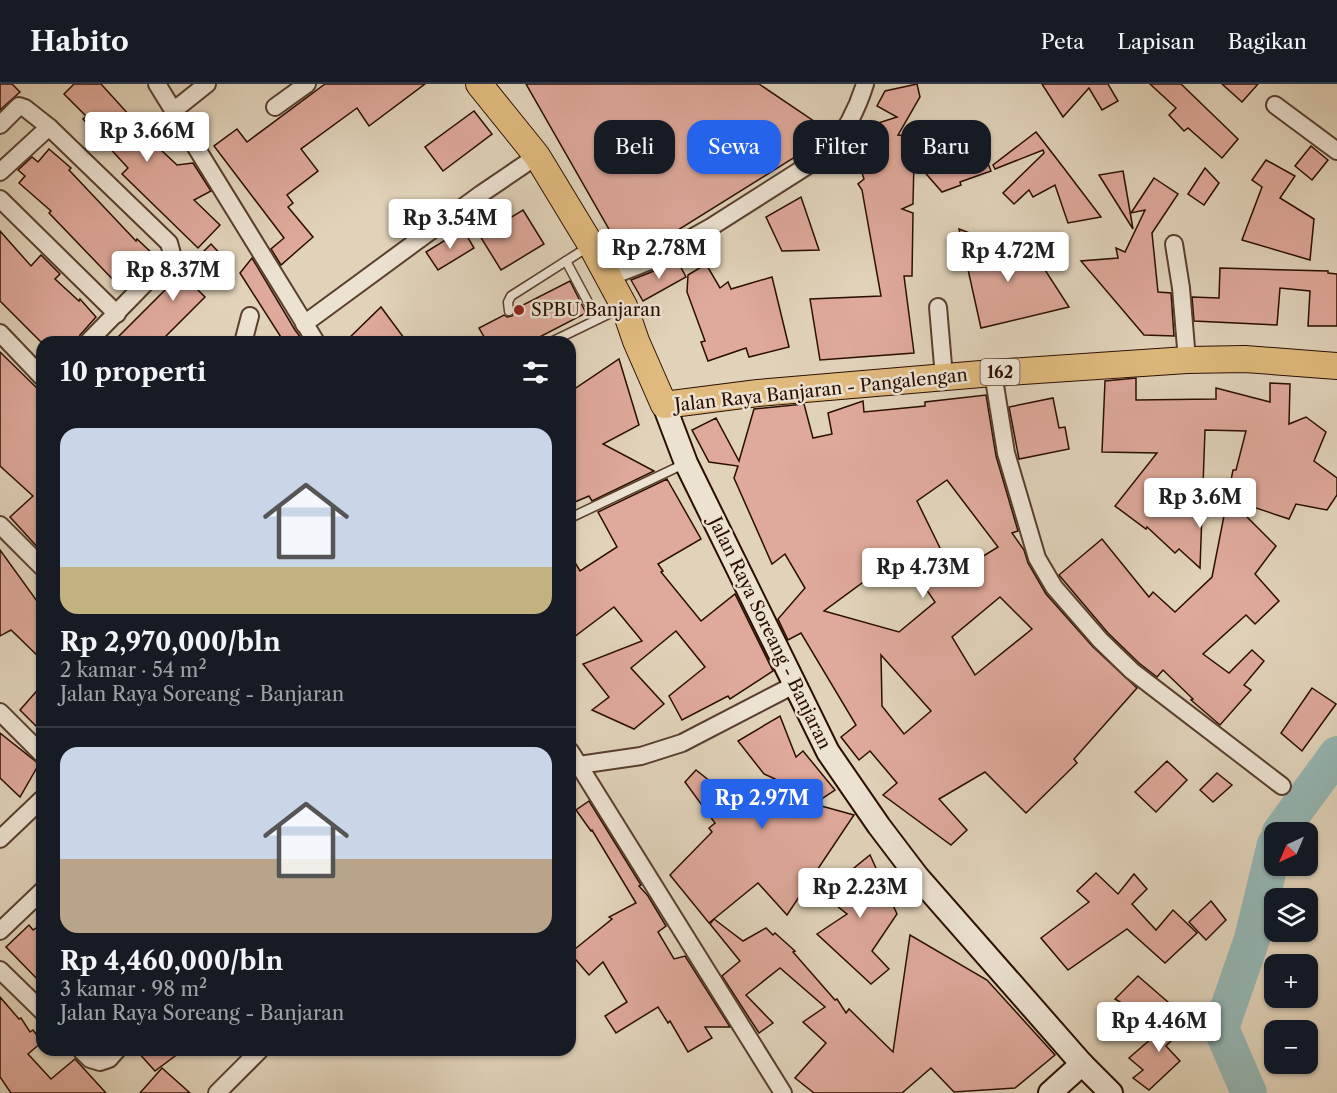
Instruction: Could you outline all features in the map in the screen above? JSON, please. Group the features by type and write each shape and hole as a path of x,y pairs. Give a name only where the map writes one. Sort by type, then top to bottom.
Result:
{"main road":[{"path":"479,84 537,156 591,245 624,306 636,341 664,405"},
{"name":"Jalan Raya Banjaran - Pangalengan","path":"664,405 749,394 944,377 1187,360 1255,359 1337,366"},
{"name":"Jalan Raya Soreang - Banjaran","path":"664,405 686,464 828,752 879,826 924,884 1082,1064 1111,1093"},
{"path":"1050,1093 1082,1064"}],"street":[{"path":"157,84 312,336"},
{"path":"173,111 207,84"},
{"path":"275,107 307,84"},
{"path":"609,277 650,261 711,227 829,152 858,108 864,84"},
{"path":"1275,105 1337,151"},
{"path":"0,125 19,106 25,108 49,127 169,243 172,249 170,258 94,336"},
{"path":"0,172 49,127"},
{"path":"304,324 481,194 537,156"},
{"path":"0,199 117,314"},
{"path":"1174,243 1181,288 1187,360"},
{"path":"938,307 944,377"},
{"path":"244,336 250,316"},
{"path":"0,333 36,371"},
{"path":"993,373 1006,453 1036,558 1044,573 1100,640 1132,671 1282,786"},
{"path":"0,525 36,561"},
{"path":"576,762 641,756 682,744 794,685"},
{"path":"0,712 36,748"},
{"path":"576,767 783,1093"},
{"path":"1,837 36,805"},
{"path":"0,931 36,897"},
{"path":"0,970 36,1005"},
{"path":"87,1056 100,1062 112,1056"},
{"path":"217,1093 254,1056"}],"lane":[{"path":"509,312 508,302 511,296 591,245"},
{"path":"566,261 597,319"},
{"path":"562,336 624,306"},
{"path":"576,515 686,464"}],"building":[{"path":"0,84 12,84 20,92 0,110"},
{"path":"74,84 101,84 131,117 128,119 177,165 193,163 211,191 194,200 220,225 198,248 122,174 128,168 83,119 86,116 64,94"},
{"path":"325,84 425,84 369,126 357,108 301,149 318,171 287,195 293,203 288,207 313,237 281,265 271,249 284,238 214,146 237,129 247,142"},
{"path":"526,84 759,84 812,120 793,120 793,158 781,166 781,120 687,120 687,174 768,174 665,238 666,240 626,259"},
{"path":"917,84 920,97 907,120 901,120 901,130 898,135 901,135 901,174 914,174 913,204 902,209 913,213 912,276 904,276 914,353 820,360 810,299 881,296 862,190 858,184 864,179 862,174 889,174 888,120 897,117 877,106 885,91"},
{"path":"1042,84 1108,84 1118,101 1102,110 1089,88 1063,117"},
{"path":"1150,84 1181,84 1238,139 1222,158 1188,128 1184,131 1169,115 1176,108"},
{"path":"1222,84 1258,84 1242,102"},
{"path":"474,111 492,134 443,171 425,147"},
{"path":"1036,132 1101,217 1068,223 1055,185 1033,197 1029,190 1014,204 1003,193 1044,153 1043,150 995,169 993,165"},
{"path":"1311,146 1328,160 1312,180 1295,166"},
{"path":"49,149 71,168 69,170 136,241 137,239 153,254 121,288 49,213 51,211 19,183 25,176 18,170 32,157 38,162"},
{"path":"1266,160 1295,176 1280,198 1314,219 1310,260 1242,240 1262,187 1252,180"},
{"path":"1205,168 1219,183 1204,205 1188,194"},
{"path":"1123,171 1133,229 1099,175"},
{"path":"926,174 983,174 960,182 961,185 942,192"},
{"path":"1154,178 1178,194 1152,233 1158,292 1171,293 1174,336 1144,335 1081,261 1118,258 1116,248 1125,252 1145,210 1131,213"},
{"path":"801,197 819,250 782,251 766,217"},
{"path":"523,210 544,244 501,270 480,236"},
{"path":"463,229 474,248 438,270 426,252"},
{"path":"959,229 1038,259 1069,307 981,328"},
{"path":"0,231 31,266 41,255 60,274 55,279 79,301 80,299 96,317 80,336 36,337 0,301"},
{"path":"211,244 225,259 194,286 205,297 166,336 119,336"},
{"path":"252,258 300,336 280,336 240,273"},
{"path":"676,258 686,277 643,301 631,280 654,271"},
{"path":"706,264 720,288 728,282 731,289 772,277 789,347 749,357 746,348 708,361 701,342 705,341 687,292 688,275"},
{"path":"1220,268 1328,271 1328,273 1337,274 1337,326 1308,326 1310,291 1280,288 1277,325 1194,321 1192,297 1219,298"},
{"path":"570,281 586,313 542,336 484,336 479,328 504,315 512,316 515,309"},
{"path":"381,307 403,336 351,336"},
{"path":"0,352 36,387 36,545 10,517 33,496 0,466"},
{"path":"619,359 639,425 603,444 654,471 592,501 589,496 576,501 576,388"},
{"path":"1136,378 1136,400 1216,399 1216,388 1270,402 1270,383 1290,384 1289,424 1306,417 1326,432 1314,461 1337,478 1337,495 1327,510 1296,504 1289,519 1229,499 1276,546 1255,574 1279,601 1255,624 1246,615 1203,654 1229,673 1252,650 1264,661 1244,685 1251,690 1220,725 1191,700 1193,699 1163,670 1157,677 1139,663 1108,633 1059,575 1102,539 1149,597 1153,592 1175,612 1212,577 1233,470 1236,470 1246,431 1205,430 1200,568 1179,549 1175,553 1147,527 1146,529 1115,506 1157,453 1102,452 1105,381"},
{"path":"986,395 996,456 1018,531 1012,533 1024,550 1028,563 1046,594 1093,647 1137,688 1074,759 1077,763 1026,813 985,772 939,799 967,830 951,845 883,795 897,783 870,751 859,760 841,737 856,725 801,633 788,640 778,619 805,588 785,554 772,564 734,478 738,466 709,462 692,430 716,418 739,461 754,409 804,404 813,438 832,434 828,413 863,401 864,412 925,406 925,402","holes":["947,480 998,547 961,570 948,551 943,554 917,501","900,551 935,602 899,632 824,611 866,580 864,577","1000,597 1032,629 975,675 952,637","881,655 931,711 904,734 882,706"]},
{"path":"1053,398 1059,428 1065,427 1069,449 1019,459 1009,407"},
{"path":"667,479 701,539 658,564 663,571 661,572 701,621 735,594 773,671 730,699 728,696 682,720 669,696 705,667 676,631 631,668 664,704 634,729 592,710 609,697 583,664 642,641 614,607 576,636 576,564 580,571 617,547 598,512"},
{"path":"0,550 36,600 36,654 11,630 0,636"},
{"path":"1312,688 1336,704 1302,751 1281,733"},
{"path":"36,692 36,726 20,710"},
{"path":"780,716 796,757 803,751 835,790 814,804 854,815 787,915 758,883 709,923 670,875 712,832 709,828 715,823 685,782 696,770 740,805 775,779 764,774 738,741"},
{"path":"0,733 36,762 36,769 20,797 0,778"},
{"path":"1167,761 1187,780 1156,812 1135,792"},
{"path":"1217,773 1232,785 1213,802 1200,790"},
{"path":"589,801 641,885 639,886 648,896 666,926 658,932 674,959 685,956 730,1027 705,1027 712,1038 688,1052 670,1021 668,1023 658,1007 616,1033 605,1016 627,1002 603,962 589,975 576,960 576,948 612,919 609,917 636,903 592,830 576,810"},
{"path":"870,855 897,914 872,951 889,969 871,984 817,934 847,914 822,894"},
{"path":"1096,873 1118,894 1134,874 1147,889 1132,904 1156,930 1173,910 1197,933 1165,963 1127,929 1068,970 1041,938 1089,902 1077,891"},
{"path":"1211,901 1226,920 1206,940 1189,922"},
{"path":"714,919 743,941 766,928 773,935 775,933 795,951 793,952 835,1000 837,999 846,1013 849,1009 893,1052 910,935 987,980 1055,1055 1015,1088 954,1092 931,1068 902,1093 814,1093 795,1078 826,1043 803,1022 825,1007 780,968 746,995 773,1023 759,1033 722,976 740,961 710,924"},
{"path":"29,925 33,930 36,928 36,978 6,947"},
{"path":"1138,976 1176,1009 1159,1026 1115,999"},
{"path":"0,997 19,1019 21,1018 30,1032 33,1030 36,1034 36,1047 28,1054 51,1079 75,1059 106,1093 11,1093 0,1077"},
{"path":"1183,1011 1192,1020 1166,1046 1180,1061 1149,1090 1133,1078 1143,1070 1129,1058"},
{"path":"141,1056 175,1056 155,1071"},
{"path":"162,1068 190,1093 140,1093"}],"waterway":[{"path":"1287,822 1337,754"},
{"path":"1249,1093 1221,1028 1252,939 1267,876"}],"place":[{"name":"SPBU Banjaran","path":"519,310"}]}
